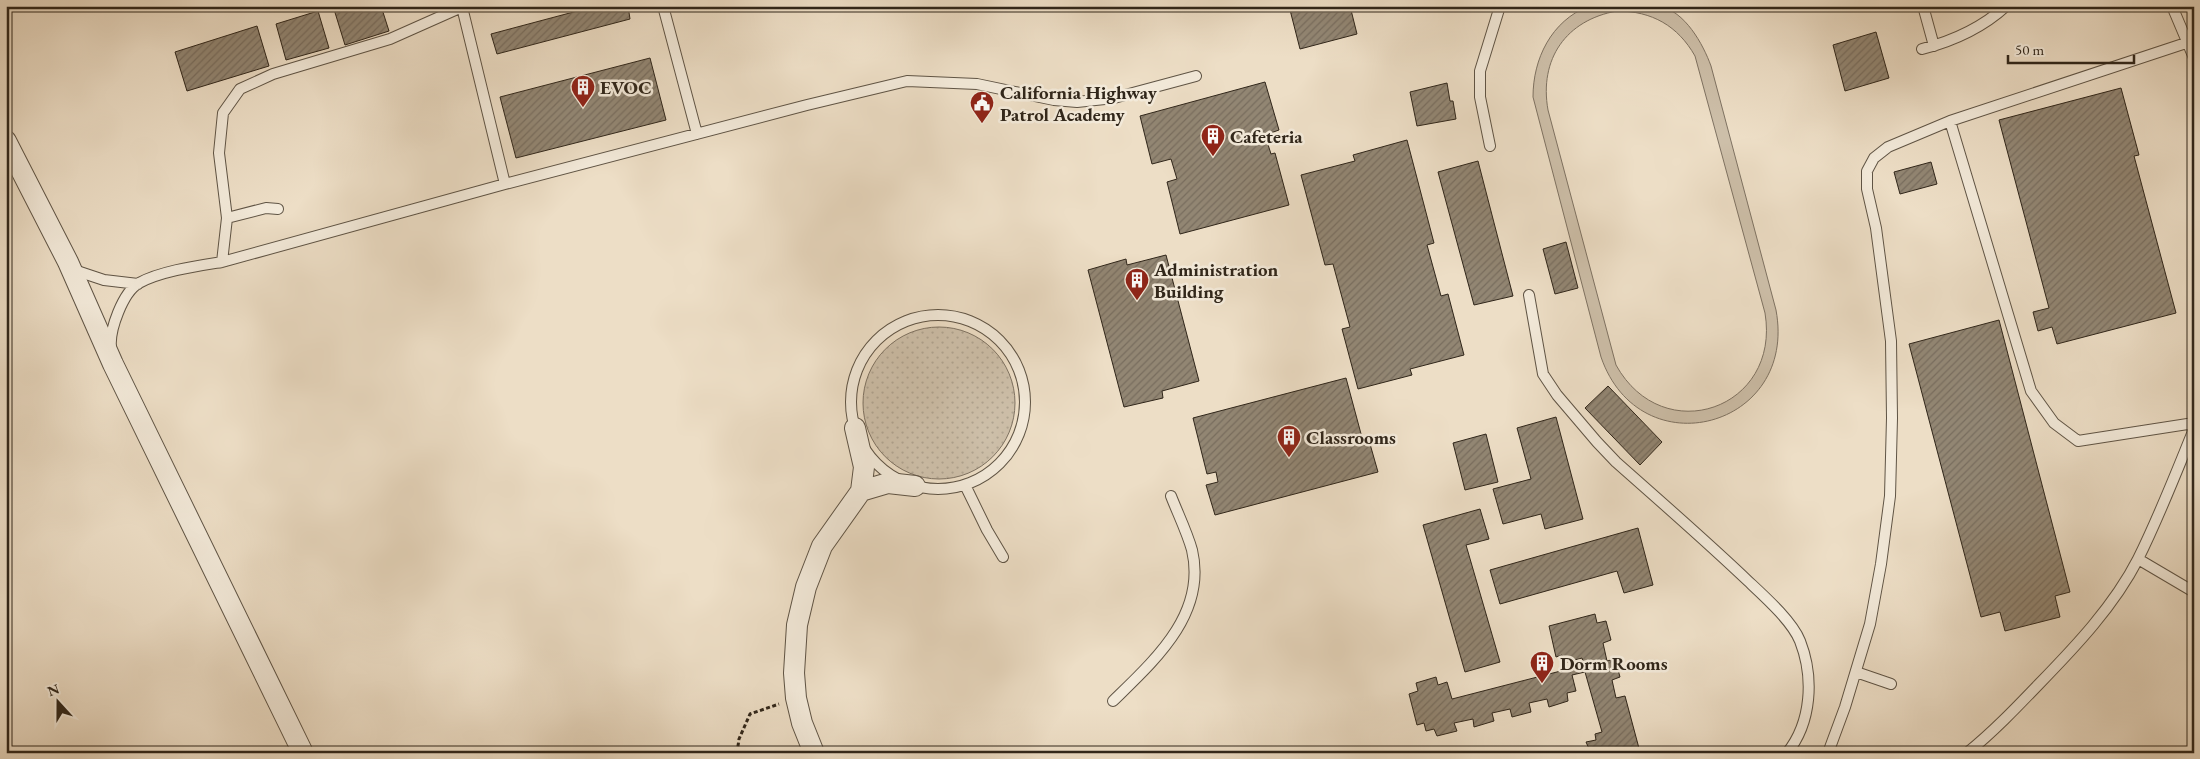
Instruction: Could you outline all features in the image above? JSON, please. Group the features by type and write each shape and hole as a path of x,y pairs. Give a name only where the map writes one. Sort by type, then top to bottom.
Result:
{"street":[{"path":"6,141 71,269 113,364 302,753"},
{"path":"814,753 802,723 796,698 794,673 797,625 806,587 822,546 861,491 864,467 855,428"},
{"path":"861,491 888,483 915,486"}],"lane":[{"path":"663,6 697,134"},
{"path":"1490,146 1480,96 1480,71 1500,6"},
{"path":"1923,6 1934,46"},
{"path":"1922,49 1952,41 2006,6"},
{"path":"2172,6 2194,58"},
{"path":"222,262 227,218 219,153 223,113 240,89 273,74 390,38 464,7 505,184"},
{"path":"1828,753 1856,672 1870,624 1881,564 1890,496 1891,341 1876,228 1867,189 1867,171 1874,158 1888,147 1950,121 2188,42"},
{"path":"71,269 104,280 138,284 185,268 222,262 505,184 798,107 907,81 977,84 1054,100 1077,102 1114,98 1196,76"},
{"path":"1950,121 2031,391 2054,423 2078,441 2194,423"},
{"path":"227,218 266,208 278,209"},
{"path":"113,364 110,340 114,319 138,284"},
{"path":"1529,295 1543,374 1557,395 1616,462 1774,606 1800,640 1806,664 1808,707 1801,728 1787,753"},
{"path":"935,315 966,319 980,326 993,334 1014,358 1022,380 1026,403 1020,433 1004,460 986,475 965,485 940,489 915,486 895,478 877,465 864,448 855,428 851,406 852,385 863,358 881,336 906,321 935,315"},
{"path":"1967,753 2002,722 2072,649 2120,588 2138,559 2168,494 2194,429"},
{"path":"965,485 987,530 1003,557"},
{"path":"1114,700 1165,647 1190,605 1194,589 1194,568 1191,549 1171,496"},
{"path":"2138,559 2194,592"},
{"path":"1856,672 1891,684"}],"path":[{"path":"737,753 739,739 750,714 796,698"}],"shaded area":[{"path":"1644,5 1668,9 1685,21 1692,30 1711,66 1776,310 1776,351 1763,383 1741,407 1711,420 1679,423 1648,414 1621,392 1601,357 1533,97 1536,69 1547,43 1564,21 1589,6","holes":["1617,11 1653,17 1663,22 1681,36 1695,56 1765,313 1765,346 1755,374 1737,394 1714,407 1688,411 1661,406 1637,391 1616,365 1548,110 1546,91 1552,59 1570,33 1583,23 1599,16"]},
{"path":"939,327 954,328 968,332 981,339 993,349 1003,361 1010,374 1014,388 1014,418 1010,432 1003,445 993,457 981,467 968,474 954,478 939,479 924,478 910,474 897,467 885,457 875,445 868,432 864,418 863,403 864,388 868,374 875,361 885,349 897,339 910,332 924,328"}],"building":[{"path":"333,6 381,6 389,31 345,45"},
{"path":"596,6 628,6 630,19 497,54 491,34"},
{"path":"1289,6 1326,6 1327,10 1350,6 1357,34 1300,49"},
{"path":"318,11 329,48 286,60 276,24"},
{"path":"257,26 269,66 187,91 175,52"},
{"path":"1876,32 1889,78 1845,91 1833,45"},
{"name":"EVOC","path":"650,58 666,120 516,158 500,97"},
{"name":"Cafeteria","path":"1265,82 1279,130 1265,135 1271,154 1275,153 1289,205 1180,234 1167,182 1177,179 1171,159 1152,164 1140,116"},
{"path":"1447,83 1456,119 1417,126 1410,92"},
{"path":"2121,88 2139,155 2134,156 2176,313 2057,344 2052,327 2038,331 2033,312 2049,308 1999,120"},
{"path":"1407,140 1434,243 1427,245 1441,296 1448,294 1464,355 1410,369 1412,375 1358,389 1342,329 1350,327 1333,264 1325,265 1301,175 1355,161 1353,155"},
{"path":"1478,161 1513,296 1474,305 1438,172"},
{"path":"1931,162 1937,184 1900,194 1894,172"},
{"path":"1566,242 1578,288 1555,294 1543,249"},
{"name":"Administration Building","path":"1166,255 1199,381 1162,391 1163,398 1124,407 1088,270 1126,259 1127,265"},
{"path":"1999,320 2070,592 2055,596 2060,617 2005,631 2000,612 1981,617 1909,344"},
{"name":"Classrooms","path":"1346,378 1364,445 1370,444 1378,472 1215,515 1206,485 1218,482 1216,472 1207,474 1193,418"},
{"path":"1608,386 1662,442 1640,465 1585,408"},
{"path":"1556,417 1583,519 1545,529 1541,514 1503,524 1493,489 1531,479 1517,428"},
{"path":"1486,434 1498,482 1465,490 1453,443"},
{"path":"1480,509 1489,539 1466,545 1500,662 1465,672 1423,525"},
{"path":"1638,528 1653,585 1624,593 1617,571 1500,604 1490,570"},
{"name":"Dorm Rooms","path":"1595,614 1597,623 1606,621 1611,640 1603,643 1607,661 1615,659 1620,677 1612,680 1616,698 1625,696 1640,752 1584,753 1590,751 1586,742 1596,740 1595,734 1602,732 1585,672 1572,675 1576,691 1567,693 1568,701 1549,707 1547,699 1529,703 1531,712 1512,717 1510,709 1492,713 1494,721 1474,727 1473,719 1454,723 1457,731 1437,736 1434,729 1426,731 1424,723 1417,725 1409,694 1418,691 1416,683 1436,677 1438,685 1447,682 1452,699 1584,665 1582,658 1564,663 1562,655 1556,657 1549,626"}],"place":[{"name":"EVOC","path":"583,108"},
{"name":"California Highway Patrol Academy","path":"982,124"},
{"name":"Cafeteria","path":"1213,157"},
{"name":"Administration Building","path":"1137,301"},
{"name":"Classrooms","path":"1289,458"},
{"name":"Dorm Rooms","path":"1542,684"}]}
